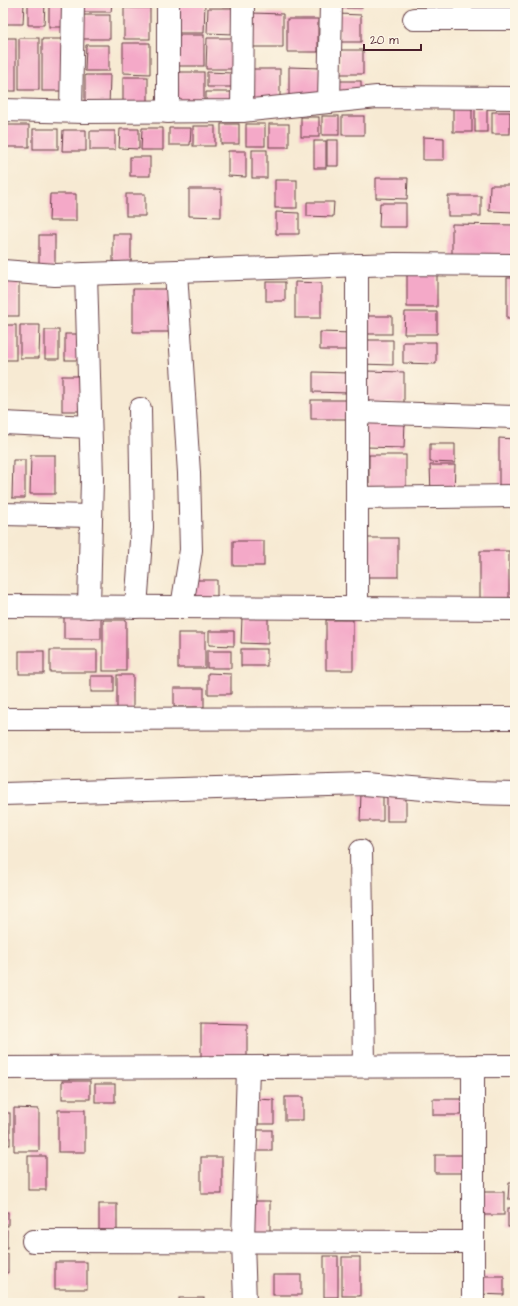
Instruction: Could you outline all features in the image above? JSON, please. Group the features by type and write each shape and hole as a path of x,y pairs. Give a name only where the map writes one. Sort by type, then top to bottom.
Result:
{"street":[{"path":"71,111 73,3"},
{"path":"168,3 168,112"},
{"path":"242,111 243,3"},
{"path":"329,102 331,3"},
{"path":"414,19 515,19"},
{"path":"3,110 84,112 242,111 377,97 515,98"},
{"path":"3,271 55,276 396,264 515,265"},
{"path":"357,265 357,608"},
{"path":"176,272 192,550 182,607"},
{"path":"86,274 91,516 89,607"},
{"path":"136,607 142,527 140,409"},
{"path":"357,412 515,417"},
{"path":"3,423 90,427"},
{"path":"357,498 515,496"},
{"path":"3,514 91,516"},
{"path":"3,606 515,609"},
{"path":"3,719 515,718"},
{"path":"3,794 364,784 472,793 515,794"},
{"path":"361,851 364,1066"},
{"path":"473,1066 473,1303"},
{"path":"3,1068 515,1066"},
{"path":"245,1303 243,1241 248,1067"},
{"path":"33,1241 473,1242"}],"building":[{"path":"6,3 24,3 23,24 6,24"},
{"path":"28,3 45,3 44,25 28,25"},
{"path":"49,3 69,3 69,27 49,27"},
{"path":"79,3 112,3 111,12 79,12"},
{"path":"176,3 205,4 204,33 176,33"},
{"path":"208,3 234,3 234,5 208,5"},
{"path":"340,3 362,3 362,8 340,8"},
{"path":"506,3 515,3 515,9 506,8"},
{"path":"124,8 150,8 150,39 124,39"},
{"path":"208,8 234,8 233,34 207,33"},
{"path":"252,13 283,14 283,47 252,47"},
{"path":"339,14 361,15 361,42 339,42"},
{"path":"83,15 110,15 110,39 83,39"},
{"path":"287,19 318,19 318,52 287,52"},
{"path":"175,35 204,35 204,66 175,66"},
{"path":"3,38 16,38 16,91 3,91"},
{"path":"19,38 39,38 39,90 19,90"},
{"path":"207,38 233,38 233,69 206,69"},
{"path":"42,39 68,39 68,91 42,91"},
{"path":"123,43 150,43 150,74 123,73"},
{"path":"86,45 109,45 109,71 85,71"},
{"path":"340,50 363,50 363,74 340,74"},
{"path":"289,67 321,68 321,100 289,100"},
{"path":"253,69 280,69 280,105 253,105"},
{"path":"174,72 204,72 204,104 174,104"},
{"path":"207,72 232,73 232,87 207,87"},
{"path":"85,75 110,75 109,107 85,107"},
{"path":"123,77 148,77 148,108 123,108"},
{"path":"338,81 361,81 361,97 338,97"},
{"path":"206,92 233,92 232,108 206,108"},
{"path":"453,107 472,107 472,132 453,132"},
{"path":"475,109 487,109 487,132 475,132"},
{"path":"492,112 510,112 510,134 492,134"},
{"path":"322,116 339,116 339,135 322,135"},
{"path":"342,116 364,116 364,135 342,135"},
{"path":"301,117 319,117 319,137 301,137"},
{"path":"221,124 239,124 239,144 221,144"},
{"path":"246,124 265,124 265,146 246,146"},
{"path":"269,124 289,124 289,147 269,147"},
{"path":"3,125 29,125 29,147 3,147"},
{"path":"193,126 215,126 215,146 193,146"},
{"path":"142,128 163,128 163,150 141,150"},
{"path":"169,128 191,128 190,145 169,145"},
{"path":"33,129 58,129 58,149 33,149"},
{"path":"120,129 139,129 139,149 119,148"},
{"path":"63,130 86,130 86,151 62,151"},
{"path":"90,131 115,131 115,150 90,150"},
{"path":"423,137 444,138 444,160 423,160"},
{"path":"327,140 338,140 338,166 327,166"},
{"path":"314,141 326,141 326,168 314,168"},
{"path":"252,150 267,150 267,178 252,178"},
{"path":"228,151 246,151 246,177 228,176"},
{"path":"130,157 150,157 150,176 130,176"},
{"path":"376,178 408,178 407,199 376,198"},
{"path":"275,180 297,180 297,208 275,208"},
{"path":"490,185 515,185 515,212 489,211"},
{"path":"189,189 221,189 221,217 189,216"},
{"path":"50,194 76,194 76,221 49,221"},
{"path":"126,194 145,194 145,216 126,216"},
{"path":"448,196 481,196 481,216 448,216"},
{"path":"307,202 334,202 333,217 307,216"},
{"path":"380,203 406,203 406,227 379,227"},
{"path":"276,212 299,213 299,234 276,234"},
{"path":"452,224 515,225 515,260 452,260"},
{"path":"113,234 131,234 131,271 113,271"},
{"path":"39,235 55,235 55,270 39,270"},
{"path":"407,273 437,273 437,307 407,307"},
{"path":"507,278 515,278 515,318 507,318"},
{"path":"3,282 19,282 19,316 3,316"},
{"path":"266,282 285,282 285,301 266,301"},
{"path":"295,282 321,283 321,318 295,318"},
{"path":"133,289 171,289 170,332 133,332"},
{"path":"405,312 437,312 437,334 404,334"},
{"path":"361,316 392,316 392,334 361,334"},
{"path":"3,325 16,325 16,360 3,360"},
{"path":"20,325 40,325 39,358 20,358"},
{"path":"45,330 59,330 59,359 45,359"},
{"path":"320,332 352,333 352,350 320,350"},
{"path":"65,334 82,334 82,360 65,360"},
{"path":"361,340 393,340 393,365 361,364"},
{"path":"403,342 436,342 436,364 403,363"},
{"path":"365,371 404,372 404,403 365,403"},
{"path":"313,372 349,373 348,393 313,392"},
{"path":"62,376 82,376 82,411 62,411"},
{"path":"311,400 348,400 348,419 311,419"},
{"path":"366,421 405,421 404,448 366,447"},
{"path":"499,438 515,439 515,493 499,493"},
{"path":"430,444 455,444 455,463 430,462"},
{"path":"31,455 55,455 55,494 30,494"},
{"path":"369,455 406,455 406,492 369,492"},
{"path":"13,460 25,460 25,498 12,498"},
{"path":"430,465 455,465 454,494 431,494"},
{"path":"368,538 398,538 398,577 368,577"},
{"path":"233,541 264,541 264,566 233,566"},
{"path":"480,551 509,551 509,599 480,599"},
{"path":"192,580 217,580 217,604 192,604"},
{"path":"64,616 101,616 101,639 64,639"},
{"path":"242,617 268,617 268,644 241,643"},
{"path":"103,620 126,620 126,671 103,671"},
{"path":"326,620 353,620 353,670 326,670"},
{"path":"209,631 234,631 234,646 209,645"},
{"path":"178,633 205,633 205,668 178,668"},
{"path":"241,649 267,649 267,666 241,666"},
{"path":"50,650 97,650 97,672 50,672"},
{"path":"19,651 44,651 44,674 19,674"},
{"path":"207,651 231,651 231,668 207,668"},
{"path":"208,673 231,674 231,694 208,694"},
{"path":"117,675 133,675 133,711 117,711"},
{"path":"91,676 114,676 114,692 91,692"},
{"path":"174,688 204,688 204,707 174,707"},
{"path":"361,793 383,793 383,821 360,821"},
{"path":"387,794 406,794 406,821 387,821"},
{"path":"201,1023 247,1024 247,1062 201,1062"},
{"path":"513,1038 515,1038 515,1058 513,1058"},
{"path":"62,1081 90,1081 90,1099 62,1099"},
{"path":"95,1084 115,1084 115,1102 95,1102"},
{"path":"285,1097 303,1097 303,1120 285,1120"},
{"path":"258,1099 274,1100 274,1124 258,1124"},
{"path":"433,1099 465,1099 465,1115 433,1115"},
{"path":"14,1108 39,1109 39,1151 14,1151"},
{"path":"58,1110 85,1110 85,1152 58,1152"},
{"path":"3,1113 10,1113 10,1145 3,1145"},
{"path":"256,1130 272,1130 272,1151 256,1151"},
{"path":"435,1155 466,1155 466,1173 435,1173"},
{"path":"28,1156 46,1156 46,1190 28,1190"},
{"path":"201,1157 222,1157 222,1194 201,1194"},
{"path":"509,1183 515,1183 515,1199 508,1199"},
{"path":"476,1192 504,1192 504,1215 476,1215"},
{"path":"249,1201 270,1201 270,1238 249,1238"},
{"path":"99,1204 117,1204 117,1235 99,1235"},
{"path":"508,1208 515,1208 515,1227 508,1227"},
{"path":"3,1212 8,1212 8,1226 3,1226"},
{"path":"3,1230 7,1230 7,1249 3,1249"},
{"path":"3,1254 8,1254 8,1273 3,1272"},
{"path":"324,1256 338,1256 338,1297 324,1297"},
{"path":"342,1257 360,1257 360,1296 342,1296"},
{"path":"55,1262 87,1262 87,1289 55,1289"},
{"path":"273,1275 301,1275 301,1295 273,1295"},
{"path":"479,1276 504,1276 504,1295 479,1294"},
{"path":"179,1298 204,1298 204,1303 179,1303"}]}
